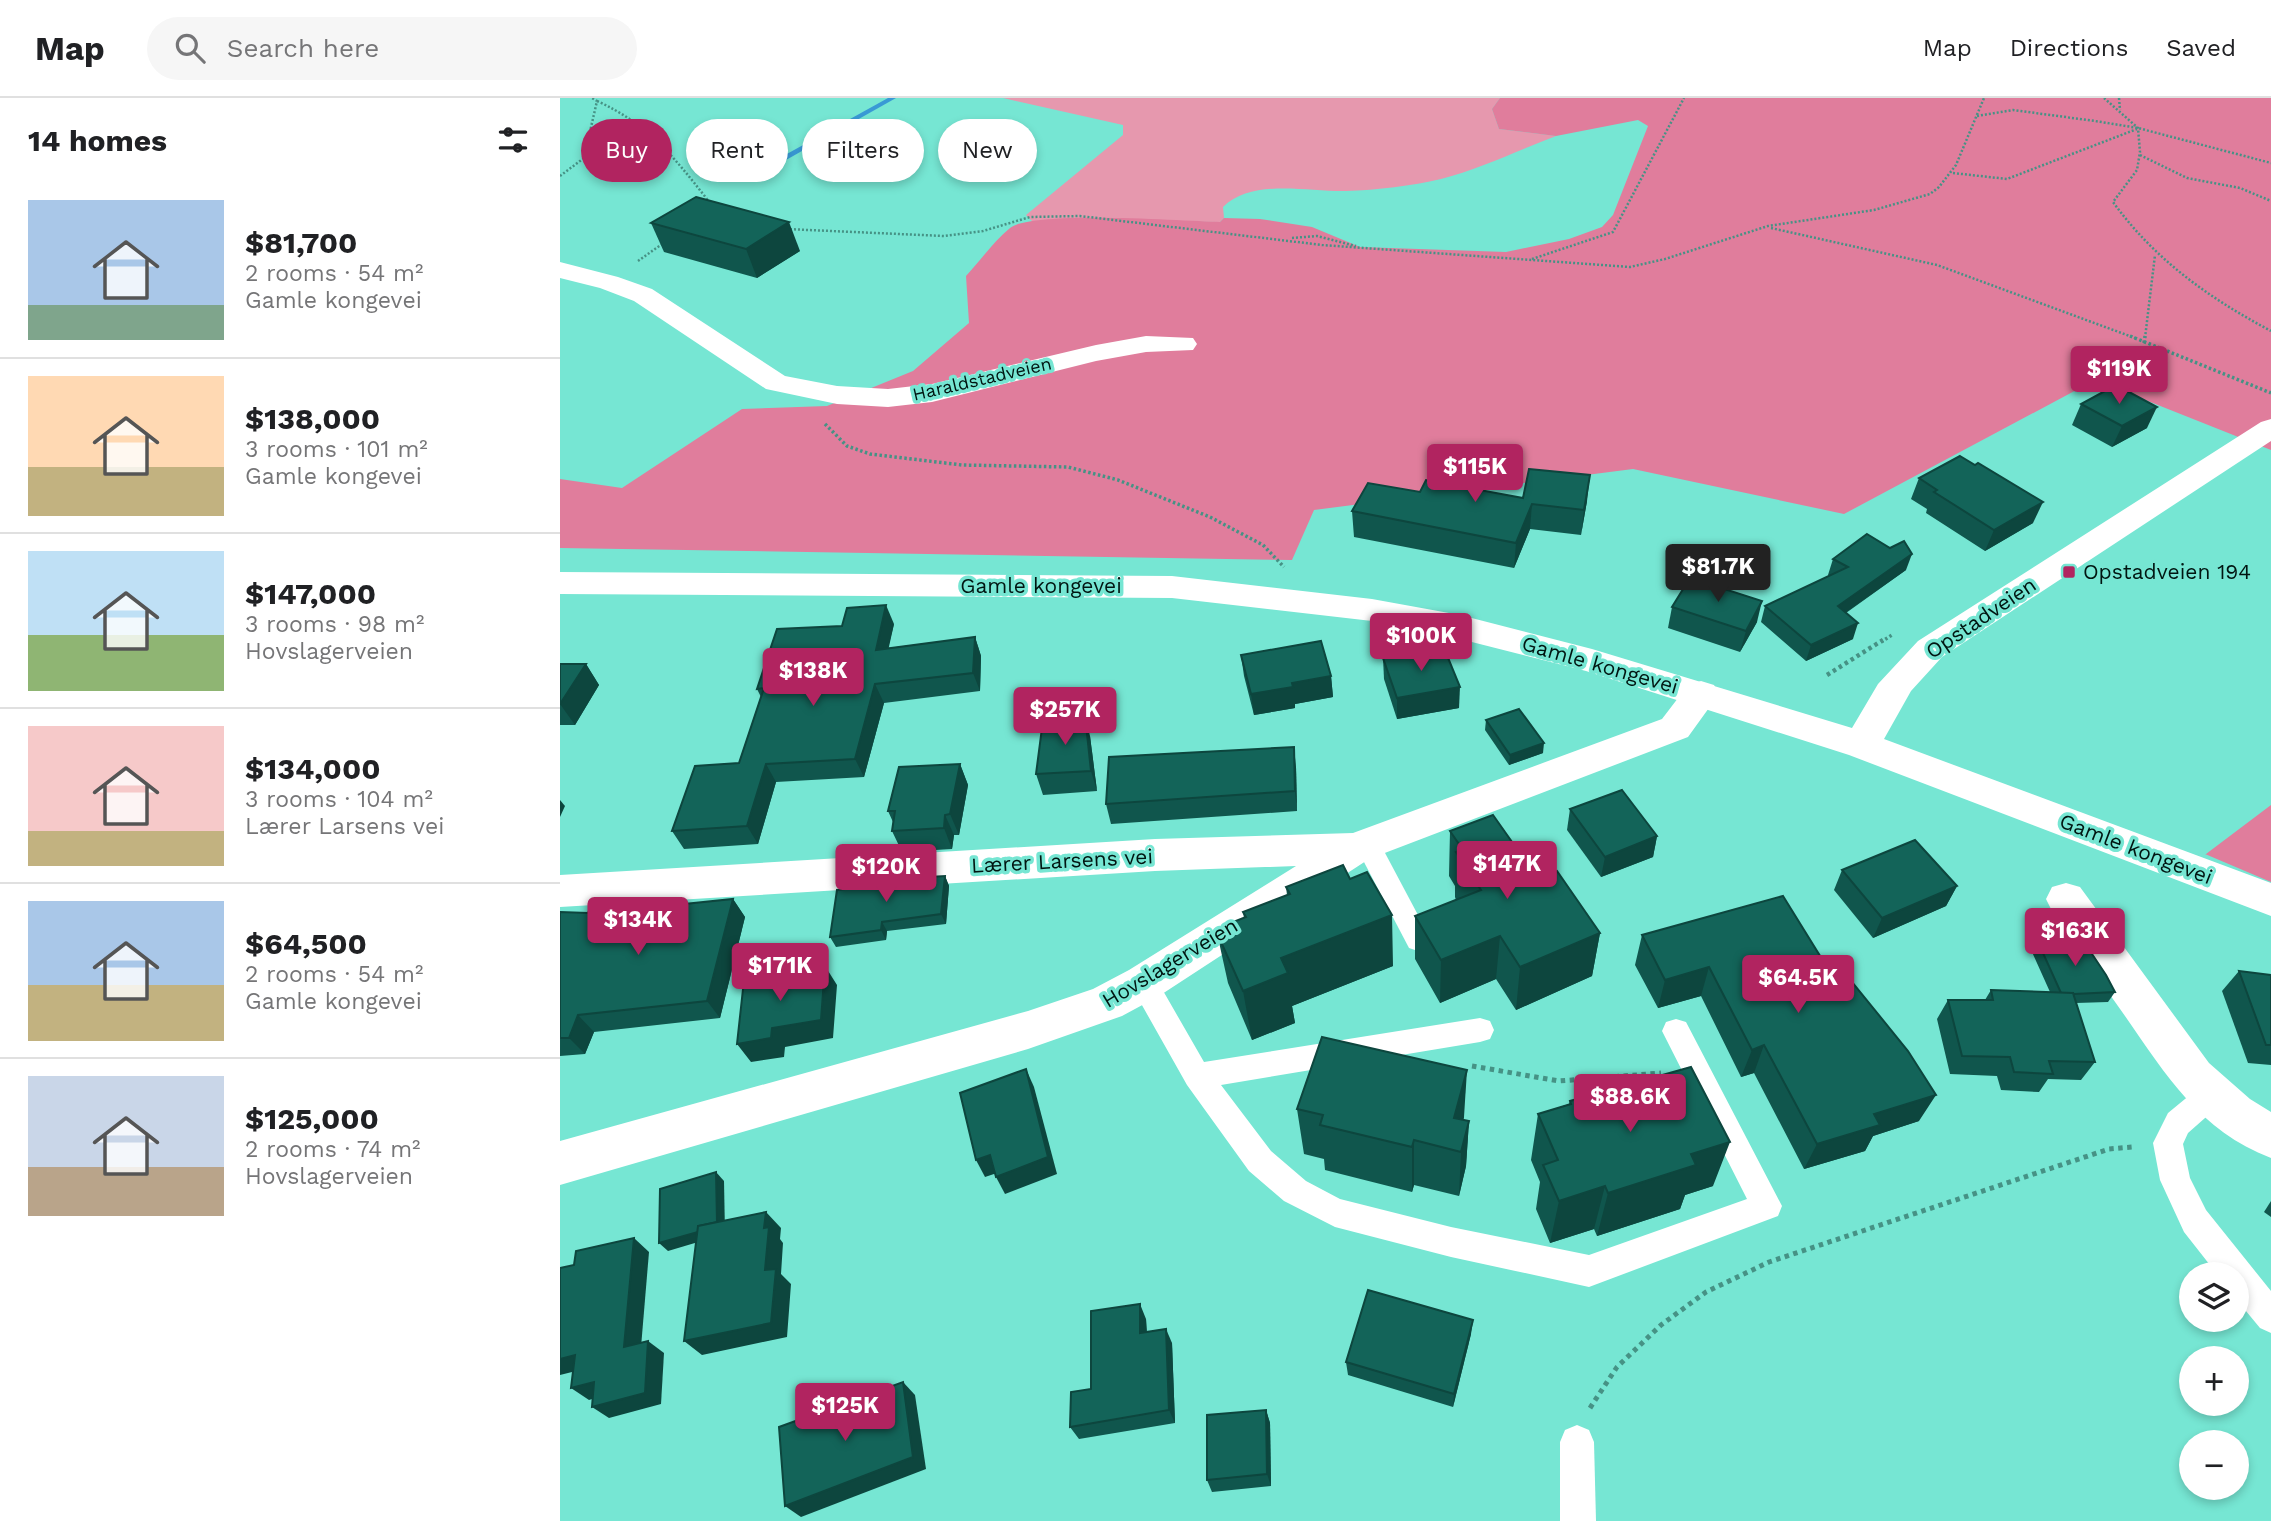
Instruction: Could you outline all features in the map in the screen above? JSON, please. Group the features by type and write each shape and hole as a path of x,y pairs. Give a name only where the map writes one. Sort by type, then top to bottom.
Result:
{"street":[{"name":"Haraldstadveien","path":"560,270 608,282 643,295 776,383 836,396 888,398 932,393 1096,353 1146,344 1183,344"},
{"name":"Opstadveien","path":"1861,745 1881,704 1904,673 1930,649 2271,428"},
{"name":"Gamle kongevei","path":"560,583 1172,587 1347,607 1460,627 1592,661 1861,745 2271,900"},
{"name":"Hovslagerveien","path":"560,1163 1028,1030 1107,1003 1144,984 1361,845 1675,728 1701,694"},
{"name":"Lærer Larsens vei","path":"560,891 1361,845"},
{"path":"2066,899 2193,1077 2234,1114 2271,1137"}],"lane":[{"path":"1361,845 1418,940"},
{"path":"1144,984 1198,1076 1260,1161 1295,1191 1335,1212 1451,1242 1589,1271 1767,1206 1675,1031"},
{"path":"1198,1076 1480,1030"},
{"path":"2212,1094 2178,1123 2168,1143 2175,1180 2195,1221 2271,1317"},
{"path":"1577,1443 1578,1521"}],"path":[{"path":"592,98 617,110 666,147 707,199 706,209"},
{"path":"1528,260 1612,232 1684,98"},
{"path":"775,229 944,236 983,231 1030,217 1080,216 1365,249 1620,268 1660,262 1766,226 1891,206 1931,194 1953,173 1983,98"},
{"path":"2104,98 2138,128 2140,155 2136,174 2119,190 2113,202 2126,222 2155,254 2234,313 2271,331"},
{"path":"2119,98 2120,111"},
{"path":"560,176 584,158 597,101"},
{"path":"1977,116 2013,110 2138,128 2271,163"},
{"path":"1953,173 2007,179 2138,128"},
{"path":"2140,155 2187,178 2239,188 2271,201"},
{"path":"1766,226 1822,242 1936,265 2022,293 2271,393"},
{"path":"1285,239 1317,236 1365,249"},
{"path":"608,282 673,238"},
{"path":"2144,343 2155,254"},
{"path":"776,383 830,428 847,446 870,454 961,465 1069,467 1118,480 1210,517 1263,545 1287,570"},
{"path":"1464,1063 1489,1070 1559,1081 1654,1076 1691,1062"},
{"path":"1577,1443 1594,1399 1617,1367 1661,1325 1706,1292 1769,1262 2109,1149 2168,1143"}],"shaded area":[{"path":"1003,98 1500,98 1492,109 1499,129 1556,136 1470,170 1418,184 1358,190 1282,188 1250,192 1223,207 1224,218 1220,222 1032,221 1026,215 1123,135 1123,125"},
{"path":"1500,98 2271,98 2271,450 2095,380 1844,514 1633,469 1314,510 1292,560 560,548 560,479 622,488 742,409 827,406 913,371 969,323 966,276 1004,233 1024,223 1077,218 1220,222 1224,218 1260,219 1312,227 1360,247 1506,252 1569,239 1602,227 1613,215 1648,126 1638,120 1556,136 1499,129 1492,109"},
{"path":"2271,805 2271,882 2205,854 2206,854"}],"building":[{"path":"696,197 789,222 746,249 651,223"},
{"path":"2116,385 2157,407 2122,426 2081,404"},
{"path":"1960,456 1975,465 1978,463 2043,502 1994,530 1934,492 1937,490 1919,478"},
{"path":"1529,469 1590,475 1584,510 1532,504 1516,543 1352,511 1368,483 1420,492 1426,480 1523,498"},
{"path":"1867,534 1890,548 1904,541 1912,554 1838,606 1858,623 1811,645 1765,606 1848,567 1833,559"},
{"path":"1690,578 1762,601 1746,631 1672,607"},
{"path":"886,605 876,650 975,637 973,673 875,684 855,759 766,764 747,826 672,831 695,766 739,763 764,688 757,689 777,629 842,626 847,608"},
{"path":"1321,641 1331,676 1292,683 1293,687 1251,694 1241,655"},
{"path":"1444,648 1460,687 1397,698 1383,658"},
{"path":"560,664 586,664 560,704"},
{"path":"1519,709 1544,743 1510,755 1486,720"},
{"path":"1085,715 1091,771 1036,774 1042,728 1056,727 1057,717"},
{"path":"1294,747 1295,791 1106,804 1109,757"},
{"path":"960,764 950,814 945,815 944,828 892,831 895,811 888,811 899,767"},
{"path":"1622,790 1657,836 1605,857 1570,809"},
{"path":"1493,815 1517,849 1527,845 1548,875 1557,871 1600,933 1520,967 1500,936 1441,960 1415,916 1481,890 1456,852 1463,850 1450,831"},
{"path":"1915,840 1957,886 1882,918 1842,870"},
{"path":"1343,865 1350,879 1367,872 1392,915 1281,958 1288,973 1243,991 1217,933 1235,927 1233,922 1246,917 1243,912 1290,894 1286,887"},
{"path":"945,876 941,914 882,922 881,930 830,937 837,890 892,883 893,879"},
{"path":"1783,896 1835,980 1848,977 1908,1051 1936,1095 1874,1114 1880,1125 1817,1144 1764,1045 1752,1050 1709,967 1665,980 1642,935"},
{"path":"733,899 707,1001 578,1015 569,1038 560,1038 560,912 588,913 592,905 674,908 675,905"},
{"path":"2082,939 2115,992 2061,993 2038,942"},
{"path":"825,966 821,1020 772,1028 771,1038 737,1044 744,980"},
{"path":"2239,971 2271,975 2271,1045 2266,1045"},
{"path":"1991,990 2073,993 2095,1062 2049,1061 2053,1074 2014,1072 2010,1057 1962,1056 1948,1000 1993,1000"},
{"path":"1322,1037 1467,1070 1454,1118 1469,1121 1461,1152 1414,1140 1412,1147 1320,1125 1323,1115 1297,1109"},
{"path":"1691,1067 1730,1142 1691,1154 1696,1165 1608,1193 1605,1186 1559,1201 1543,1165 1558,1160 1538,1114 1571,1104 1570,1101"},
{"path":"1026,1069 1048,1157 996,1177 990,1155 976,1160 960,1093"},
{"path":"716,1172 717,1222 698,1226 698,1232 659,1243 660,1189"},
{"path":"766,1212 764,1228 769,1227 765,1270 776,1269 771,1323 684,1341 698,1226"},
{"path":"634,1238 624,1347 648,1341 645,1393 592,1407 594,1382 571,1388 575,1355 560,1359 560,1268 574,1265 576,1251"},
{"path":"1368,1290 1473,1320 1454,1394 1346,1362"},
{"path":"1140,1304 1140,1333 1166,1329 1169,1410 1070,1427 1071,1392 1091,1389 1091,1311"},
{"path":"903,1382 913,1457 785,1506 779,1427"},
{"path":"1266,1410 1267,1474 1207,1480 1207,1415"}],"waterway":[{"path":"788,156 893,98"}],"place":[{"name":"Opstadveien 194","path":"2069,572"}]}
